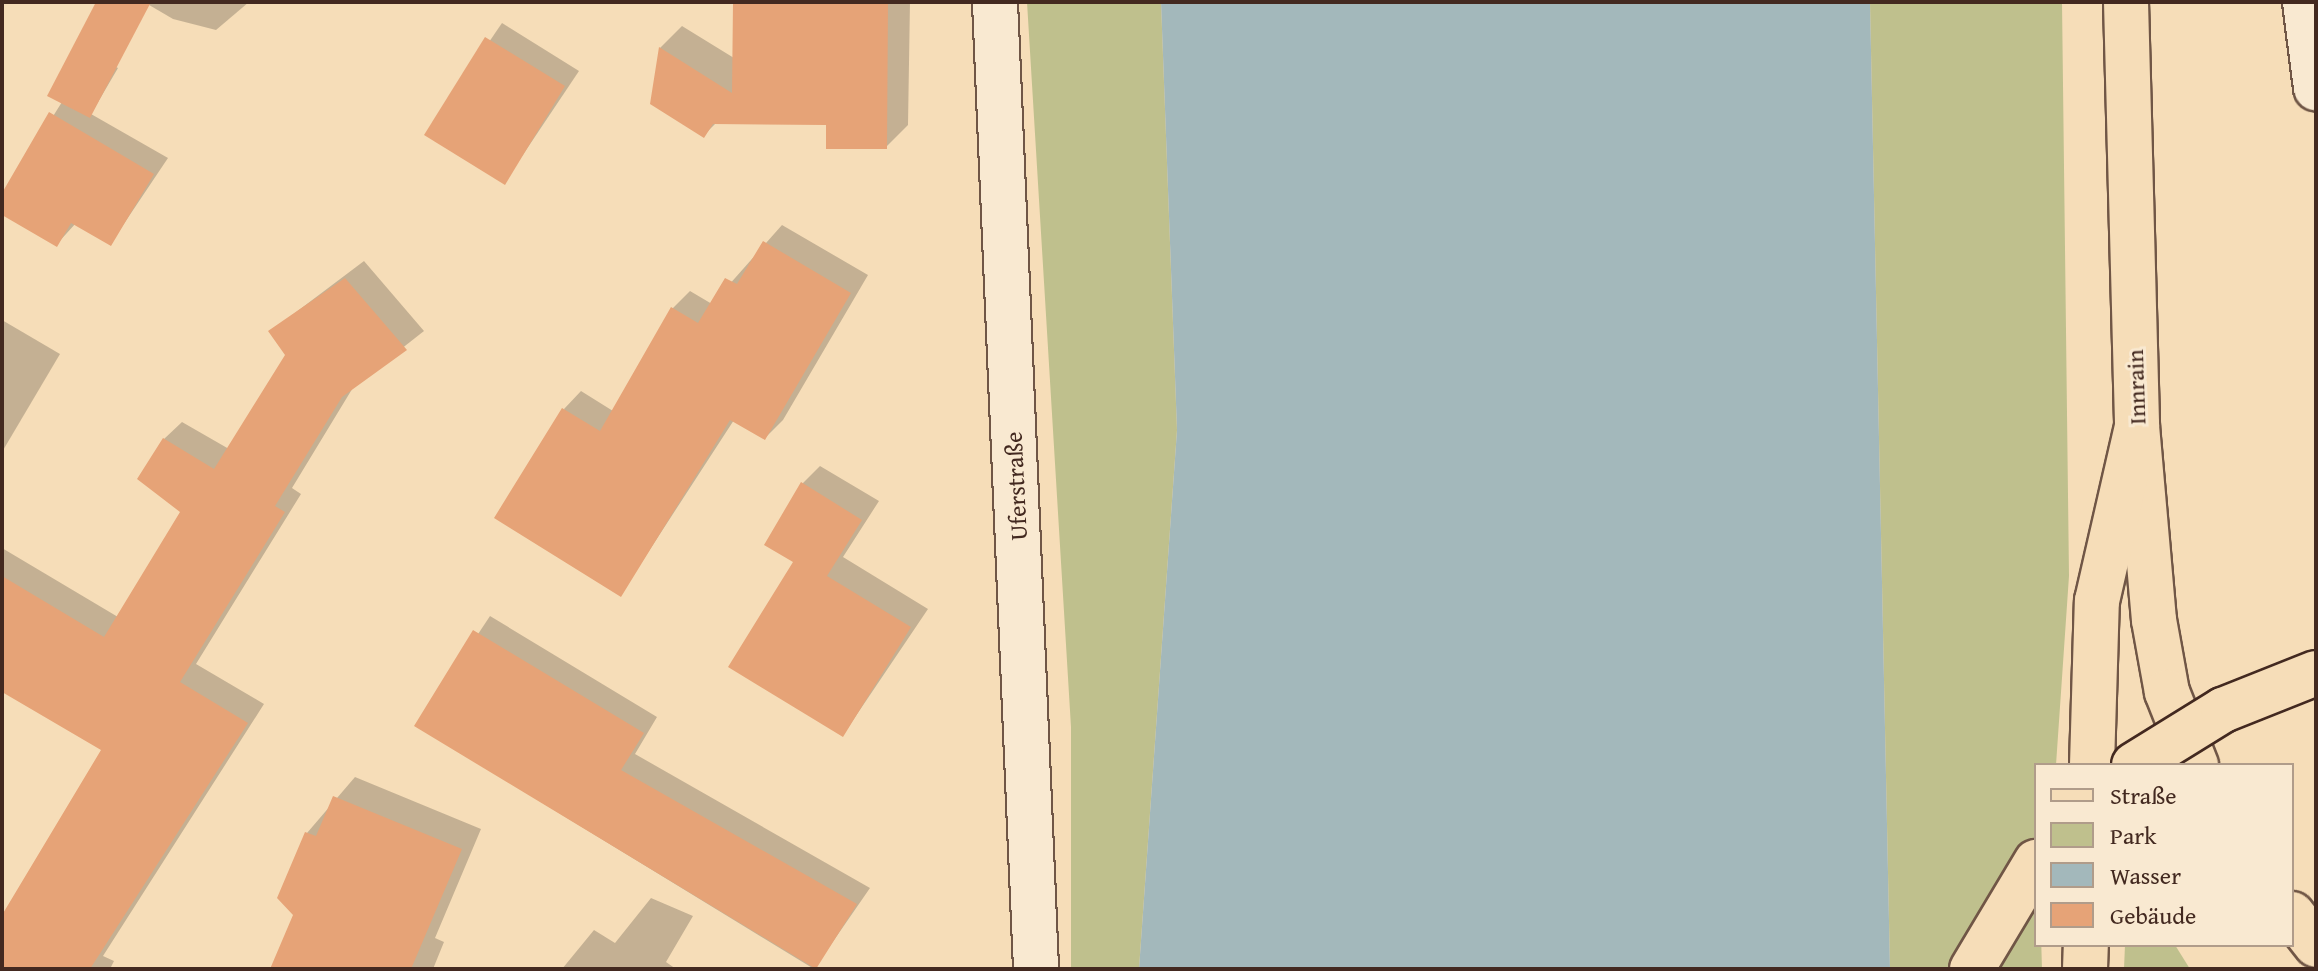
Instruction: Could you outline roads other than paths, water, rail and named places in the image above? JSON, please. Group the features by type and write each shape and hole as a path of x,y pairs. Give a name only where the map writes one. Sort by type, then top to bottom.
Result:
{"main road":[{"name":"Innrain","path":"2126,2 2137,426 2154,620 2167,692 2195,763"},
{"path":"2092,763 2097,601 2137,426"},
{"path":"2137,763 2223,710 2316,673"},
{"path":"1972,969 2034,865"},
{"path":"2294,917 2316,945"},
{"path":"2085,969 2086,947"}],"street":[{"name":"Uferstraße","path":"995,2 1036,969"},
{"path":"2305,2 2316,88"}],"water":[{"path":"1161,2 1870,2 1890,969 1139,969 1177,430"}]}
